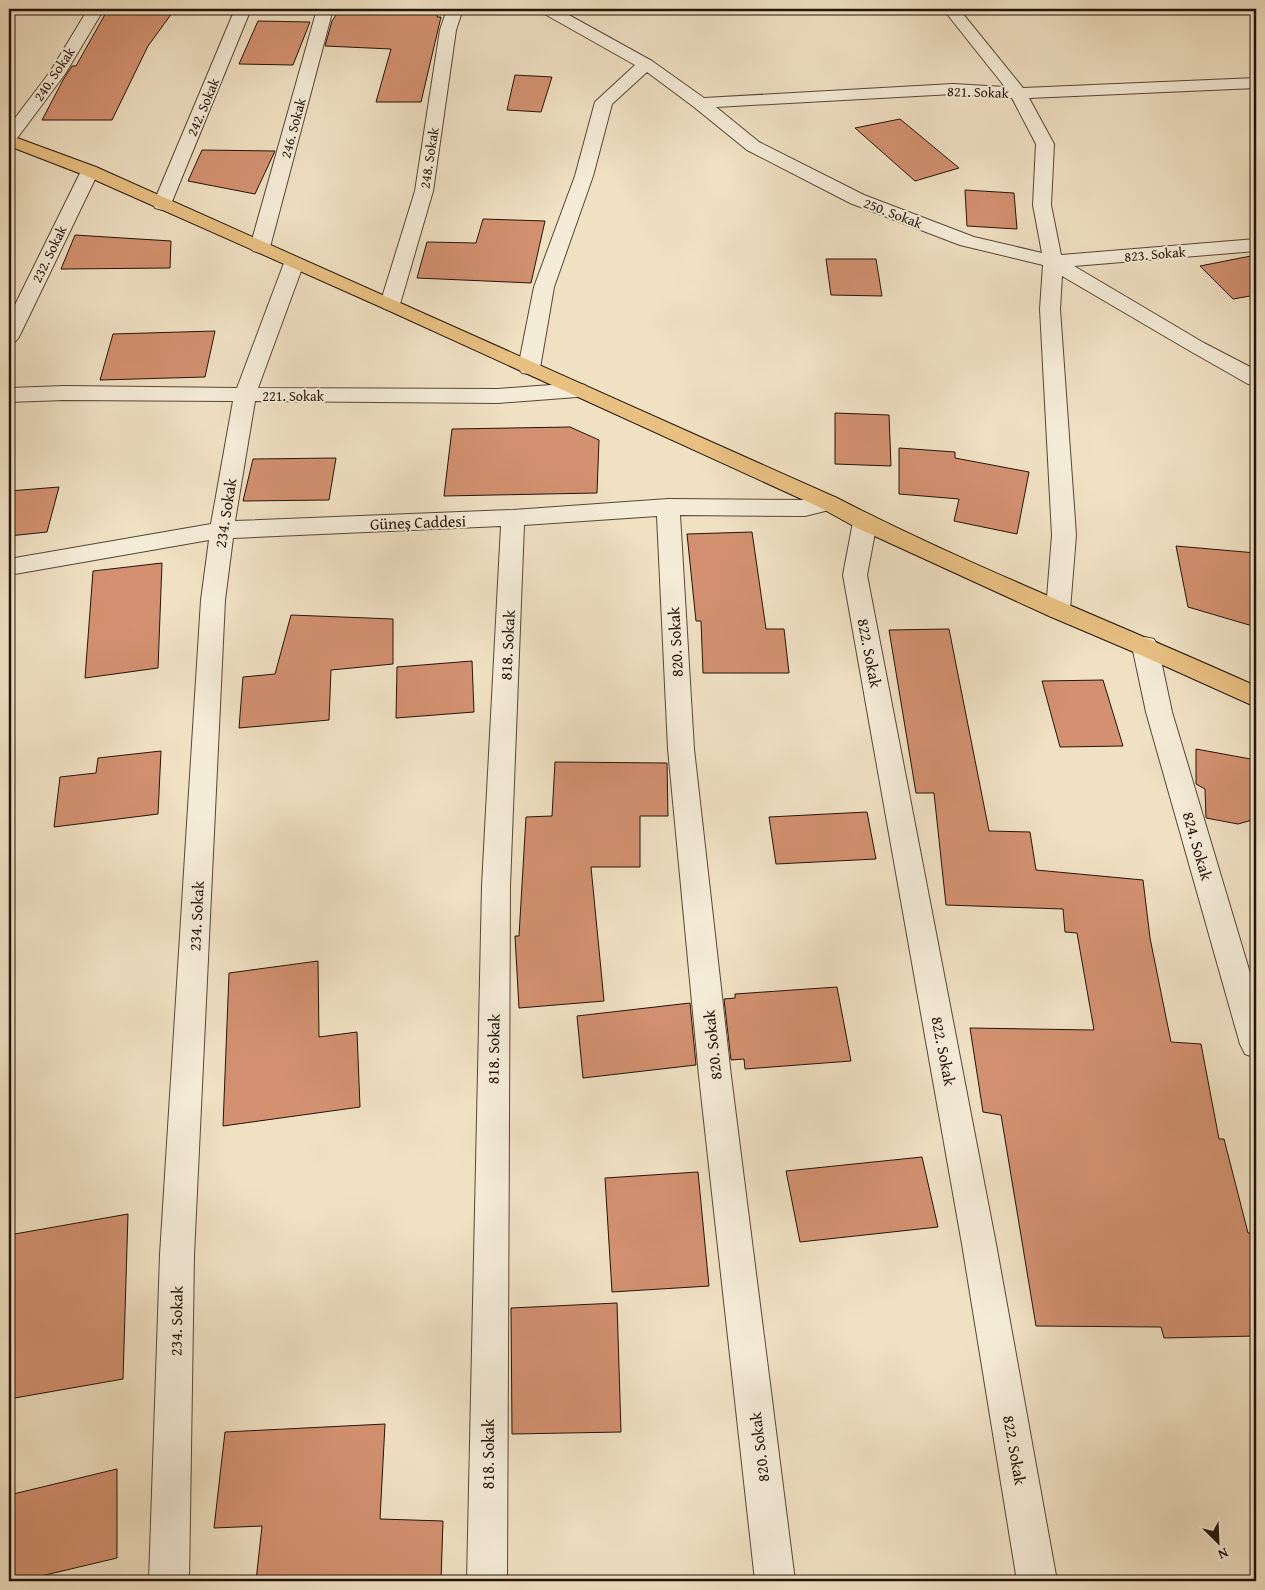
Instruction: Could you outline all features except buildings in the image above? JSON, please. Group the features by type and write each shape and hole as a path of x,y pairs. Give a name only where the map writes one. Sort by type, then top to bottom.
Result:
{"main road":[{"path":"9,139 90,171 390,304 829,503 865,522 1058,610 1145,646 1256,697"}],"street":[{"name":"240. Sokak","path":"9,139 57,74 96,9"},
{"name":"242. Sokak","path":"162,204 243,9"},
{"name":"246. Sokak","path":"260,247 325,9"},
{"name":"248. Sokak","path":"390,304 424,191 448,30 455,9"},
{"name":"250. Sokak","path":"548,9 646,64 700,103 754,146 857,199 967,241 1053,262 1197,347 1256,379"},
{"path":"951,9 1018,93 1045,144 1042,205 1053,262 1050,309 1064,535 1058,610"},
{"path":"529,368 544,287 584,176 604,102 646,64"},
{"name":"821. Sokak","path":"700,103 953,89 1018,93 1256,83"},
{"name":"232. Sokak","path":"9,337 90,171"},
{"name":"823. Sokak","path":"1053,262 1256,245"},
{"name":"234. Sokak","path":"169,1581 177,1255 212,610 222,530 245,395 294,262"},
{"name":"221. Sokak","path":"9,395 64,393 498,396 577,390"},
{"name":"Güneş Caddesi","path":"9,567 222,530 513,518 668,508 805,508 829,503"},
{"name":"820. Sokak","path":"668,508 681,749 715,1076 775,1581"},
{"name":"818. Sokak","path":"487,1581 496,886 513,518"},
{"name":"822. Sokak","path":"865,522 855,576 980,1244 1037,1581"},
{"name":"824. Sokak","path":"1145,646 1159,712 1256,1044"}]}
